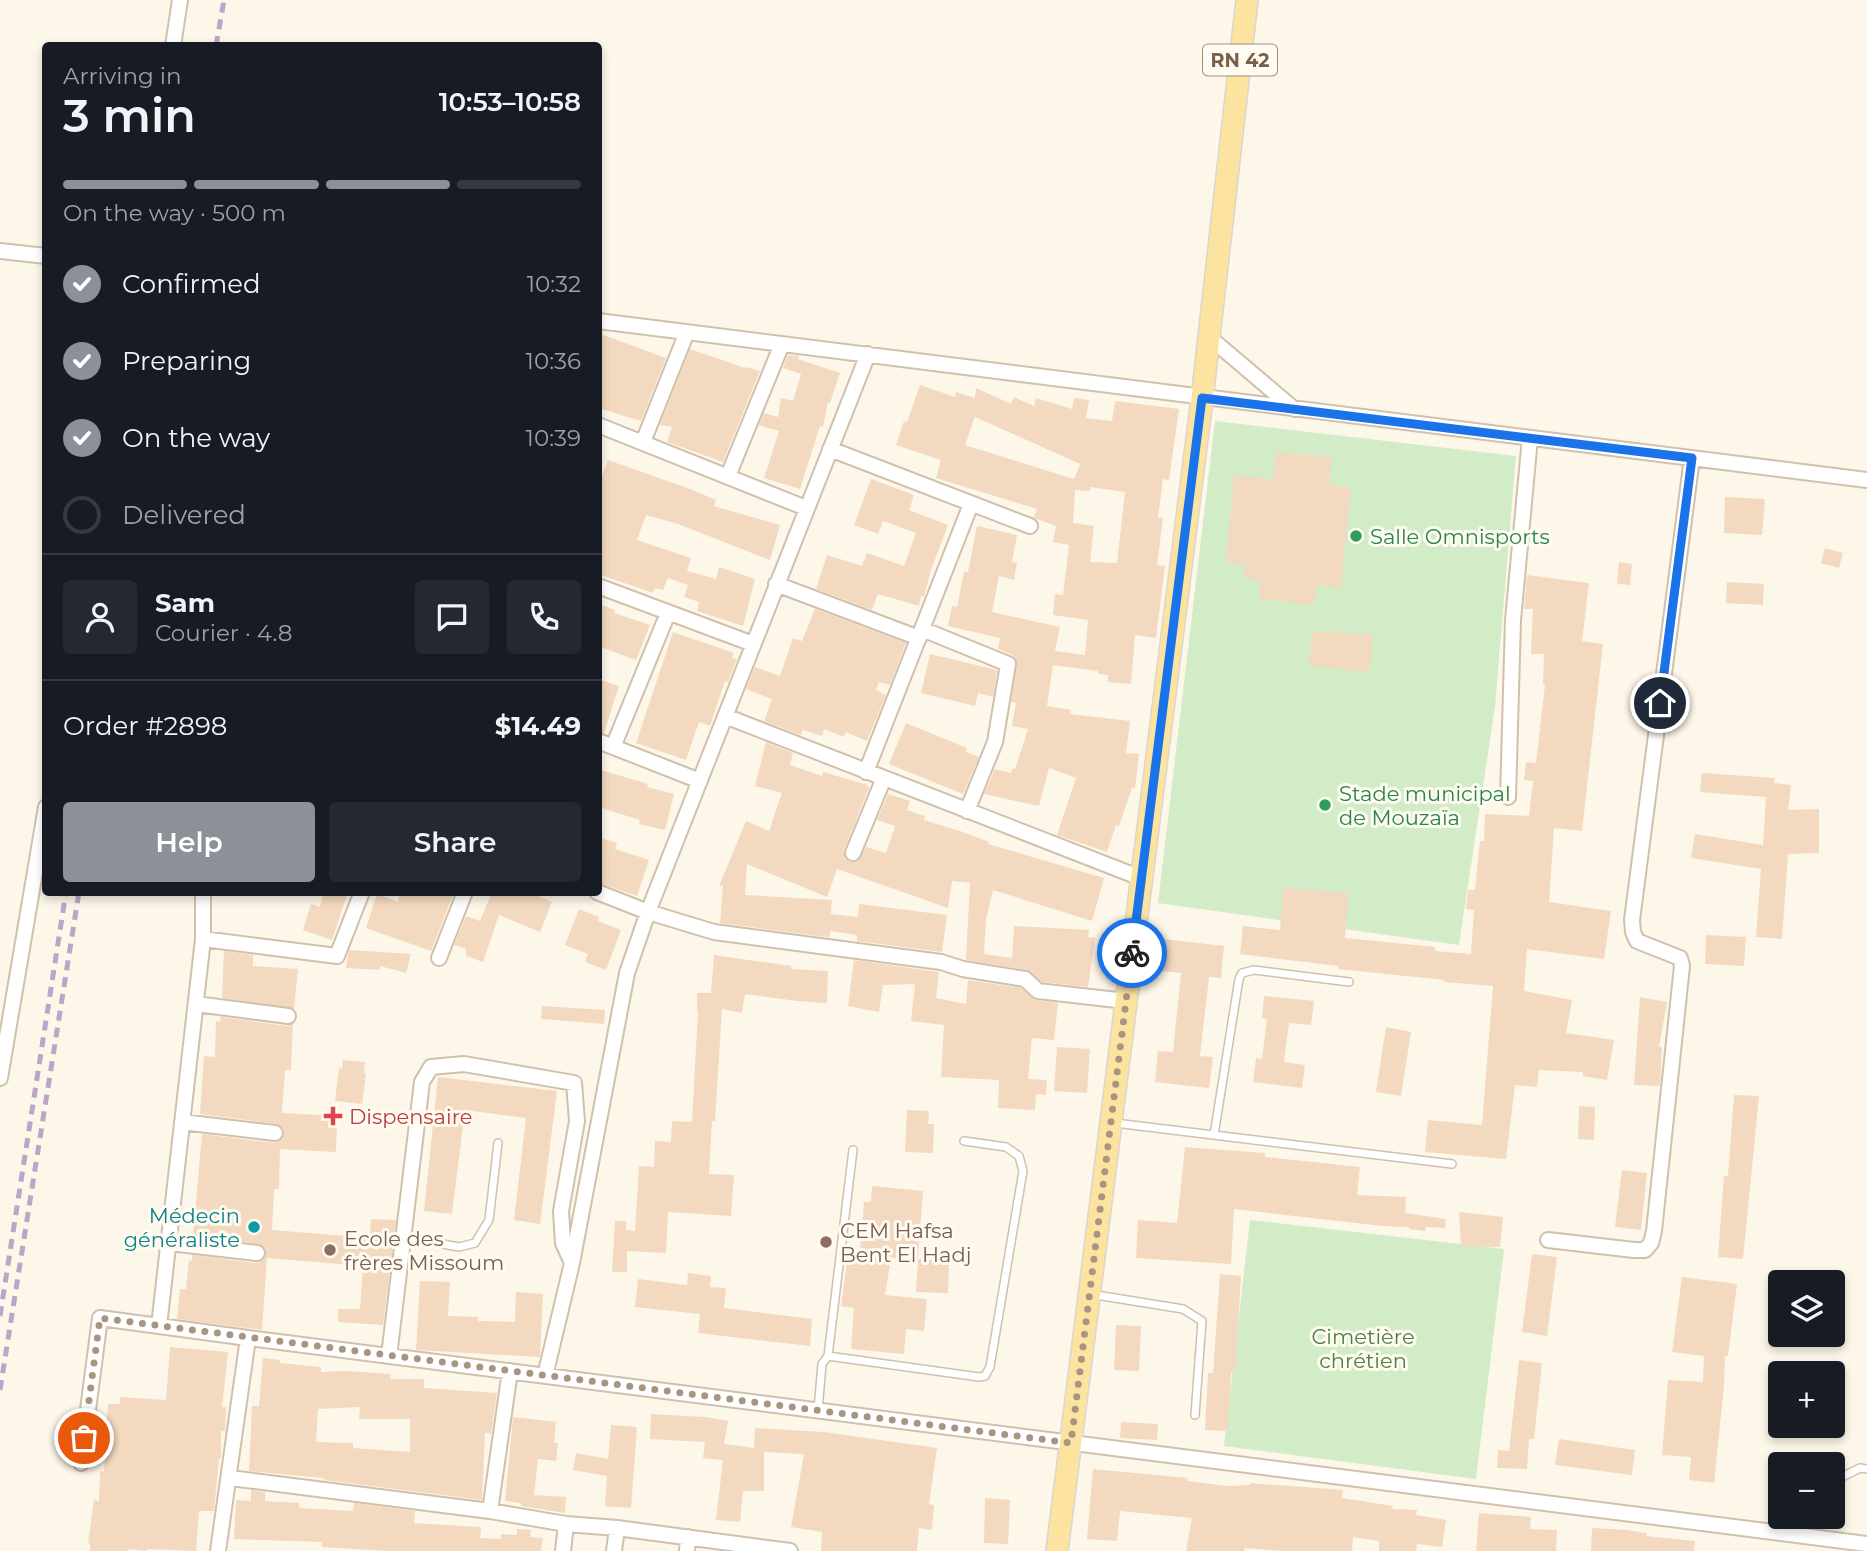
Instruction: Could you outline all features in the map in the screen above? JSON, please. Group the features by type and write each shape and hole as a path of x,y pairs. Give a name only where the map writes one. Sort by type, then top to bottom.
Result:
{"main road":[{"name":"RN 42","path":"1057,1551 1202,398 1247,0"}],"street":[{"path":"174,42 180,0"},
{"path":"0,251 42,256"},
{"path":"602,321 1867,480"},
{"path":"643,442 687,332"},
{"path":"1209,337 1295,410"},
{"path":"728,476 782,344"},
{"path":"545,1376 572,1263 627,973 699,781 868,354"},
{"path":"602,427 806,508"},
{"path":"1508,797 1513,620 1530,438"},
{"path":"830,449 1030,526"},
{"path":"1548,1240 1634,1251 1645,1250 1651,1243 1654,1231 1682,967 1679,958 1637,941 1632,920 1692,458"},
{"path":"866,772 971,503"},
{"path":"776,584 1007,664 995,742 967,811"},
{"path":"602,588 753,644"},
{"path":"613,747 668,613"},
{"path":"725,716 1141,878"},
{"path":"602,743 699,781"},
{"path":"853,853 884,779"},
{"path":"0,1078 42,831"},
{"path":"602,894 648,912 715,932 941,962 963,970 1024,979 1038,991 1126,1000"},
{"path":"159,1326 203,939 203,896"},
{"path":"203,939 337,956 360,896"},
{"path":"439,958 463,896"},
{"path":"196,1004 288,1016"},
{"path":"389,1356 422,1082 432,1067 464,1064 574,1083 577,1121 561,1211 563,1243 572,1263"},
{"path":"182,1122 275,1133"},
{"path":"169,1243 257,1253"},
{"path":"80,1463 100,1318 1867,1544"},
{"path":"218,1551 248,1338"},
{"path":"490,1511 510,1371"},
{"path":"230,1478 490,1511 566,1524 617,1528 687,1544 790,1551"},
{"path":"563,1551 566,1524"},
{"path":"614,1551 617,1528"}],"lane":[{"path":"1214,1135 1238,979 1242,972 1254,970 1349,982"},
{"path":"1111,1122 1452,1164"},
{"path":"828,1356 985,1376 993,1353 1023,1171 1018,1156 1006,1147 964,1141"},
{"path":"404,1237 459,1247 475,1243 489,1220 498,1143"},
{"path":"818,1411 822,1364 828,1356 853,1150"},
{"path":"1089,1294 1183,1308 1202,1321 1195,1415"},
{"path":"1845,1476 1860,1468 1867,1469"}],"green space":[{"path":"1215,421 1516,456 1495,706 1459,945 1158,903"},
{"name":"Cimetière chrétien","path":"1250,1220 1504,1249 1476,1479 1224,1446"}],"building":[{"path":"602,334 666,358 641,421 602,409"},
{"path":"690,349 760,371 723,462 667,442 672,427 660,425"},
{"path":"788,355 799,356 798,359 840,373 800,489 764,478 779,431 759,425 764,413 778,417 781,398 793,401 801,374 783,368"},
{"path":"920,385 955,397 956,392 975,398 976,388 1011,404 1014,397 1034,406 1036,398 1072,409 1074,398 1089,400 1086,418 1112,421 1115,401 1179,409 1169,480 1163,479 1158,518 1163,518 1157,565 1165,566 1156,638 1135,635 1131,684 1108,682 1108,675 1098,674 1098,671 1053,665 1047,706 1071,710 1070,714 1130,721 1126,753 1139,754 1135,788 1132,788 1107,852 1057,835 1076,778 1049,768 1039,806 984,794 995,769 1011,773 1012,769 1015,769 1028,729 1012,726 1016,703 1011,702 1017,662 1012,655 998,649 1000,638 948,626 952,606 957,607 964,572 968,572 977,526 1017,535 1012,562 1017,563 1014,580 999,576 992,612 1060,627 1055,651 1085,655 1088,620 1053,615 1055,594 1063,595 1069,545 1053,542 1056,526 1034,518 1037,509 936,478 941,460 896,445 904,421 907,422","holes":["975,417 1080,464 1074,479 965,445","1090,487 1125,492 1117,563 1090,562 1094,526 1073,523 1075,490 1090,491"]},
{"path":"1276,452 1332,458 1329,485 1351,487 1341,588 1316,585 1314,605 1259,599 1261,580 1244,578 1245,564 1226,562 1234,475 1273,479"},
{"path":"608,460 716,500 714,506 780,525 770,560 678,524 646,515 637,540 691,558 687,571 716,579 719,567 755,579 743,626 697,611 699,602 684,597 688,585 668,578 663,590 655,588 653,593 602,575 602,476"},
{"path":"871,479 914,495 909,510 948,525 919,606 878,594 872,610 816,589 827,555 862,566 867,553 904,566 916,533 883,521 878,534 854,525"},
{"path":"1725,497 1765,499 1762,535 1724,533"},
{"path":"1825,548 1843,553 1839,568 1821,563"},
{"path":"1619,562 1632,564 1630,585 1617,584"},
{"path":"1527,575 1589,583 1582,641 1603,644 1582,831 1554,828 1549,902 1611,911 1604,959 1527,949 1524,991 1572,1000 1566,1033 1614,1040 1607,1080 1583,1076 1583,1072 1539,1070 1537,1087 1515,1085 1506,1159 1425,1152 1428,1120 1482,1125 1493,986 1338,969 1338,966 1240,954 1243,926 1280,930 1283,888 1348,893 1345,938 1435,947 1435,951 1471,954 1474,910 1466,909 1468,890 1475,890 1480,841 1484,841 1485,814 1529,816 1533,781 1524,780 1526,762 1536,763 1545,685 1544,654 1531,654 1533,609 1524,609"},
{"path":"1727,582 1764,584 1763,605 1726,603"},
{"path":"602,605 615,610 614,613 650,625 636,660 602,647"},
{"path":"815,609 906,643 890,685 879,682 876,690 886,695 867,741 846,732 844,737 824,729 822,736 803,730 801,735 764,721 772,699 746,689 755,667 780,676 793,638 802,641"},
{"path":"673,632 734,653 732,658 737,659 728,682 725,681 710,726 699,722 686,760 636,743"},
{"path":"1312,632 1373,634 1369,672 1309,666"},
{"path":"930,654 997,670 993,697 978,693 975,706 921,693"},
{"path":"602,680 619,686 602,733"},
{"path":"906,723 967,748 966,752 979,757 963,794 889,764"},
{"path":"766,742 793,753 790,765 822,776 823,772 868,785 844,850 845,858 850,862 859,860 866,847 886,853 895,826 877,820 888,794 910,801 907,810 925,816 924,820 963,832 989,842 988,844 1104,878 1092,921 993,890 986,920 984,954 1012,958 1014,926 1089,930 1088,937 1095,938 1088,987 1042,982 1027,970 966,960 970,883 952,881 948,908 837,869 827,897 747,864 745,895 832,900 831,914 858,917 859,904 947,915 942,952 857,941 857,935 830,931 830,937 720,923 723,886 719,886 746,821 769,831 782,793 755,786"},
{"path":"602,770 674,794 665,830 639,824 640,820 602,808"},
{"path":"1702,773 1775,778 1774,783 1791,785 1788,810 1819,809 1819,853 1788,854 1782,939 1756,937 1761,869 1691,858 1695,834 1763,845 1766,797 1700,792"},
{"path":"602,838 617,843 615,849 649,860 637,896 602,884"},
{"path":"323,896 347,896 332,940 303,930 311,904 320,907"},
{"path":"376,896 398,902 399,896 452,896 431,951 366,928"},
{"path":"490,896 538,896 552,902 540,932 499,915 483,962 466,956 466,949 454,945 466,916 480,921"},
{"path":"579,909 599,917 598,921 621,930 606,970 585,962 588,954 565,945"},
{"path":"1706,935 1746,937 1744,966 1705,964"},
{"path":"1165,939 1224,946 1221,978 1209,977 1200,1056 1213,1057 1209,1088 1155,1082 1158,1051 1173,1052 1181,973 1162,971"},
{"path":"349,950 411,954 406,973 380,966 380,970 346,968"},
{"path":"224,951 253,955 253,966 298,969 294,1009 222,998"},
{"path":"714,955 791,966 791,969 828,971 827,1003 745,994 742,1013 722,1009 709,1174 734,1175 731,1216 668,1212 666,1253 627,1251 627,1272 612,1272 615,1221 626,1221 626,1230 635,1231 639,1166 654,1167 655,1141 671,1142 672,1121 692,1122 697,993 711,993"},
{"path":"854,960 939,972 936,998 966,1004 968,980 1021,988 1036,1000 1058,1003 1054,1040 1032,1038 1028,1079 1047,1080 1046,1095 1036,1094 1035,1110 998,1108 999,1080 941,1077 944,1025 911,1021 915,984 883,985 879,1012 848,1006"},
{"path":"1264,996 1314,1001 1311,1025 1289,1023 1284,1062 1305,1065 1302,1088 1253,1082 1256,1058 1262,1059 1267,1019 1262,1018"},
{"path":"1640,997 1667,1002 1659,1047 1662,1047 1660,1086 1634,1085"},
{"path":"542,1006 605,1010 604,1024 541,1019"},
{"path":"221,1017 287,1026 293,1024 291,1070 285,1070 282,1113 337,1116 336,1152 280,1149 279,1189 274,1189 272,1230 370,1238 371,1219 396,1220 383,1325 338,1322 338,1309 360,1309 363,1266 267,1258 262,1330 177,1319 180,1289 186,1289 192,1255 257,1263 266,1255 265,1249 259,1244 193,1236 202,1134 274,1143 284,1135 284,1129 277,1124 200,1114 204,1056 215,1057 216,1021 220,1022"},
{"path":"1386,1027 1411,1032 1401,1096 1376,1092"},
{"path":"1057,1047 1090,1049 1087,1093 1054,1091"},
{"path":"343,1060 365,1062 362,1104 335,1101 339,1068 342,1069"},
{"path":"438,1077 557,1091 540,1224 514,1220 526,1118 465,1110 452,1214 424,1211"},
{"path":"1734,1095 1759,1096 1743,1259 1718,1257"},
{"path":"1579,1106 1595,1107 1594,1140 1578,1139"},
{"path":"907,1110 929,1111 928,1124 934,1124 933,1153 905,1152"},
{"path":"1185,1147 1265,1153 1265,1157 1360,1167 1357,1195 1406,1197 1405,1213 1446,1219 1445,1228 1426,1227 1425,1231 1409,1227 1234,1209 1231,1264 1136,1258 1138,1220 1177,1223"},
{"path":"1622,1170 1647,1173 1641,1230 1615,1227"},
{"path":"872,1186 923,1191 918,1259 949,1261 948,1293 916,1292 918,1260 891,1258 885,1295 927,1299 924,1331 906,1329 904,1354 851,1349 854,1308 841,1306 847,1262 859,1264 864,1202 871,1202"},
{"path":"1459,1212 1503,1217 1500,1247 1461,1246"},
{"path":"1532,1254 1557,1257 1547,1336 1522,1332"},
{"path":"688,1273 711,1276 710,1287 726,1288 724,1308 812,1319 810,1346 698,1333 700,1314 635,1307 638,1279 687,1285"},
{"path":"1220,1274 1241,1276 1235,1374 1231,1373 1228,1431 1205,1430 1208,1373 1213,1373"},
{"path":"1682,1277 1737,1284 1728,1356 1725,1356 1714,1483 1689,1480 1691,1457 1662,1455 1668,1380 1703,1382 1704,1356 1672,1352"},
{"path":"420,1281 450,1282 448,1316 478,1317 478,1321 515,1322 516,1292 543,1294 540,1357 416,1350"},
{"path":"1116,1325 1141,1326 1139,1371 1114,1370"},
{"path":"170,1347 228,1352 222,1407 226,1407 225,1431 221,1431 221,1458 214,1511 199,1511 196,1551 90,1551 88,1543 94,1500 99,1501 100,1471 104,1472 108,1404 120,1404 120,1397 166,1400"},
{"path":"263,1358 280,1360 280,1363 321,1367 321,1372 391,1374 390,1379 424,1379 424,1388 497,1393 491,1434 485,1433 482,1500 324,1478 249,1471 252,1406 259,1406","holes":["360,1407 359,1419 410,1419 410,1452 353,1448 353,1443 316,1442 318,1409"]},
{"path":"1519,1360 1542,1363 1534,1439 1529,1439 1527,1469 1497,1468 1498,1450 1509,1451"},
{"path":"651,1414 728,1421 724,1444 754,1448 755,1428 824,1432 937,1448 929,1504 934,1505 932,1530 919,1528 917,1551 821,1551 822,1532 791,1527 804,1454 764,1452 764,1491 743,1491 740,1522 716,1520 723,1460 703,1458 705,1442 650,1439"},
{"path":"513,1417 556,1422 556,1461 538,1459 534,1495 566,1497 565,1513 505,1501"},
{"path":"1121,1422 1158,1424 1157,1440 1120,1438"},
{"path":"611,1425 637,1427 631,1508 605,1506 607,1476 573,1470 576,1453 608,1459"},
{"path":"1559,1439 1635,1450 1632,1475 1555,1465"},
{"path":"1093,1469 1188,1478 1187,1481 1227,1486 1250,1483 1343,1490 1342,1498 1393,1506 1392,1509 1417,1510 1416,1515 1446,1520 1442,1547 1417,1544 1416,1551 1379,1551 1379,1541 1353,1537 1352,1551 1245,1548 1244,1551 1186,1551 1192,1518 1120,1511 1117,1541 1087,1539"},
{"path":"251,1490 265,1492 265,1501 299,1503 299,1508 353,1511 354,1503 415,1511 414,1523 481,1527 480,1538 501,1539 501,1534 517,1535 517,1529 531,1530 530,1537 543,1538 541,1551 388,1551 322,1547 322,1542 234,1539 236,1500 251,1501"},
{"path":"985,1498 1010,1500 1008,1544 984,1543"},
{"path":"1479,1513 1531,1517 1530,1529 1557,1530 1556,1551 1476,1551"},
{"path":"1592,1528 1626,1530 1647,1533 1646,1536 1695,1541 1694,1551 1591,1551"}],"railway":[{"path":"217,42 224,0"},
{"path":"0,1316 65,896"},
{"path":"0,1390 78,896"}],"way so far":[{"path":"84,1438 100,1318 1071,1443 1132,953"}],"place":[{"name":"Salle Omnisports","path":"1356,536"},
{"name":"Stade municipal de Mouzaïa","path":"1325,805"},
{"name":"Dispensaire","path":"333,1116"},
{"name":"Médecin généraliste","path":"254,1227"},
{"name":"CEM Hafsa Bent El Hadj","path":"826,1242"},
{"name":"Ecole des frères Missoum","path":"330,1250"}],"route":[{"path":"1132,953 1202,398 1692,458 1660,703"}]}
